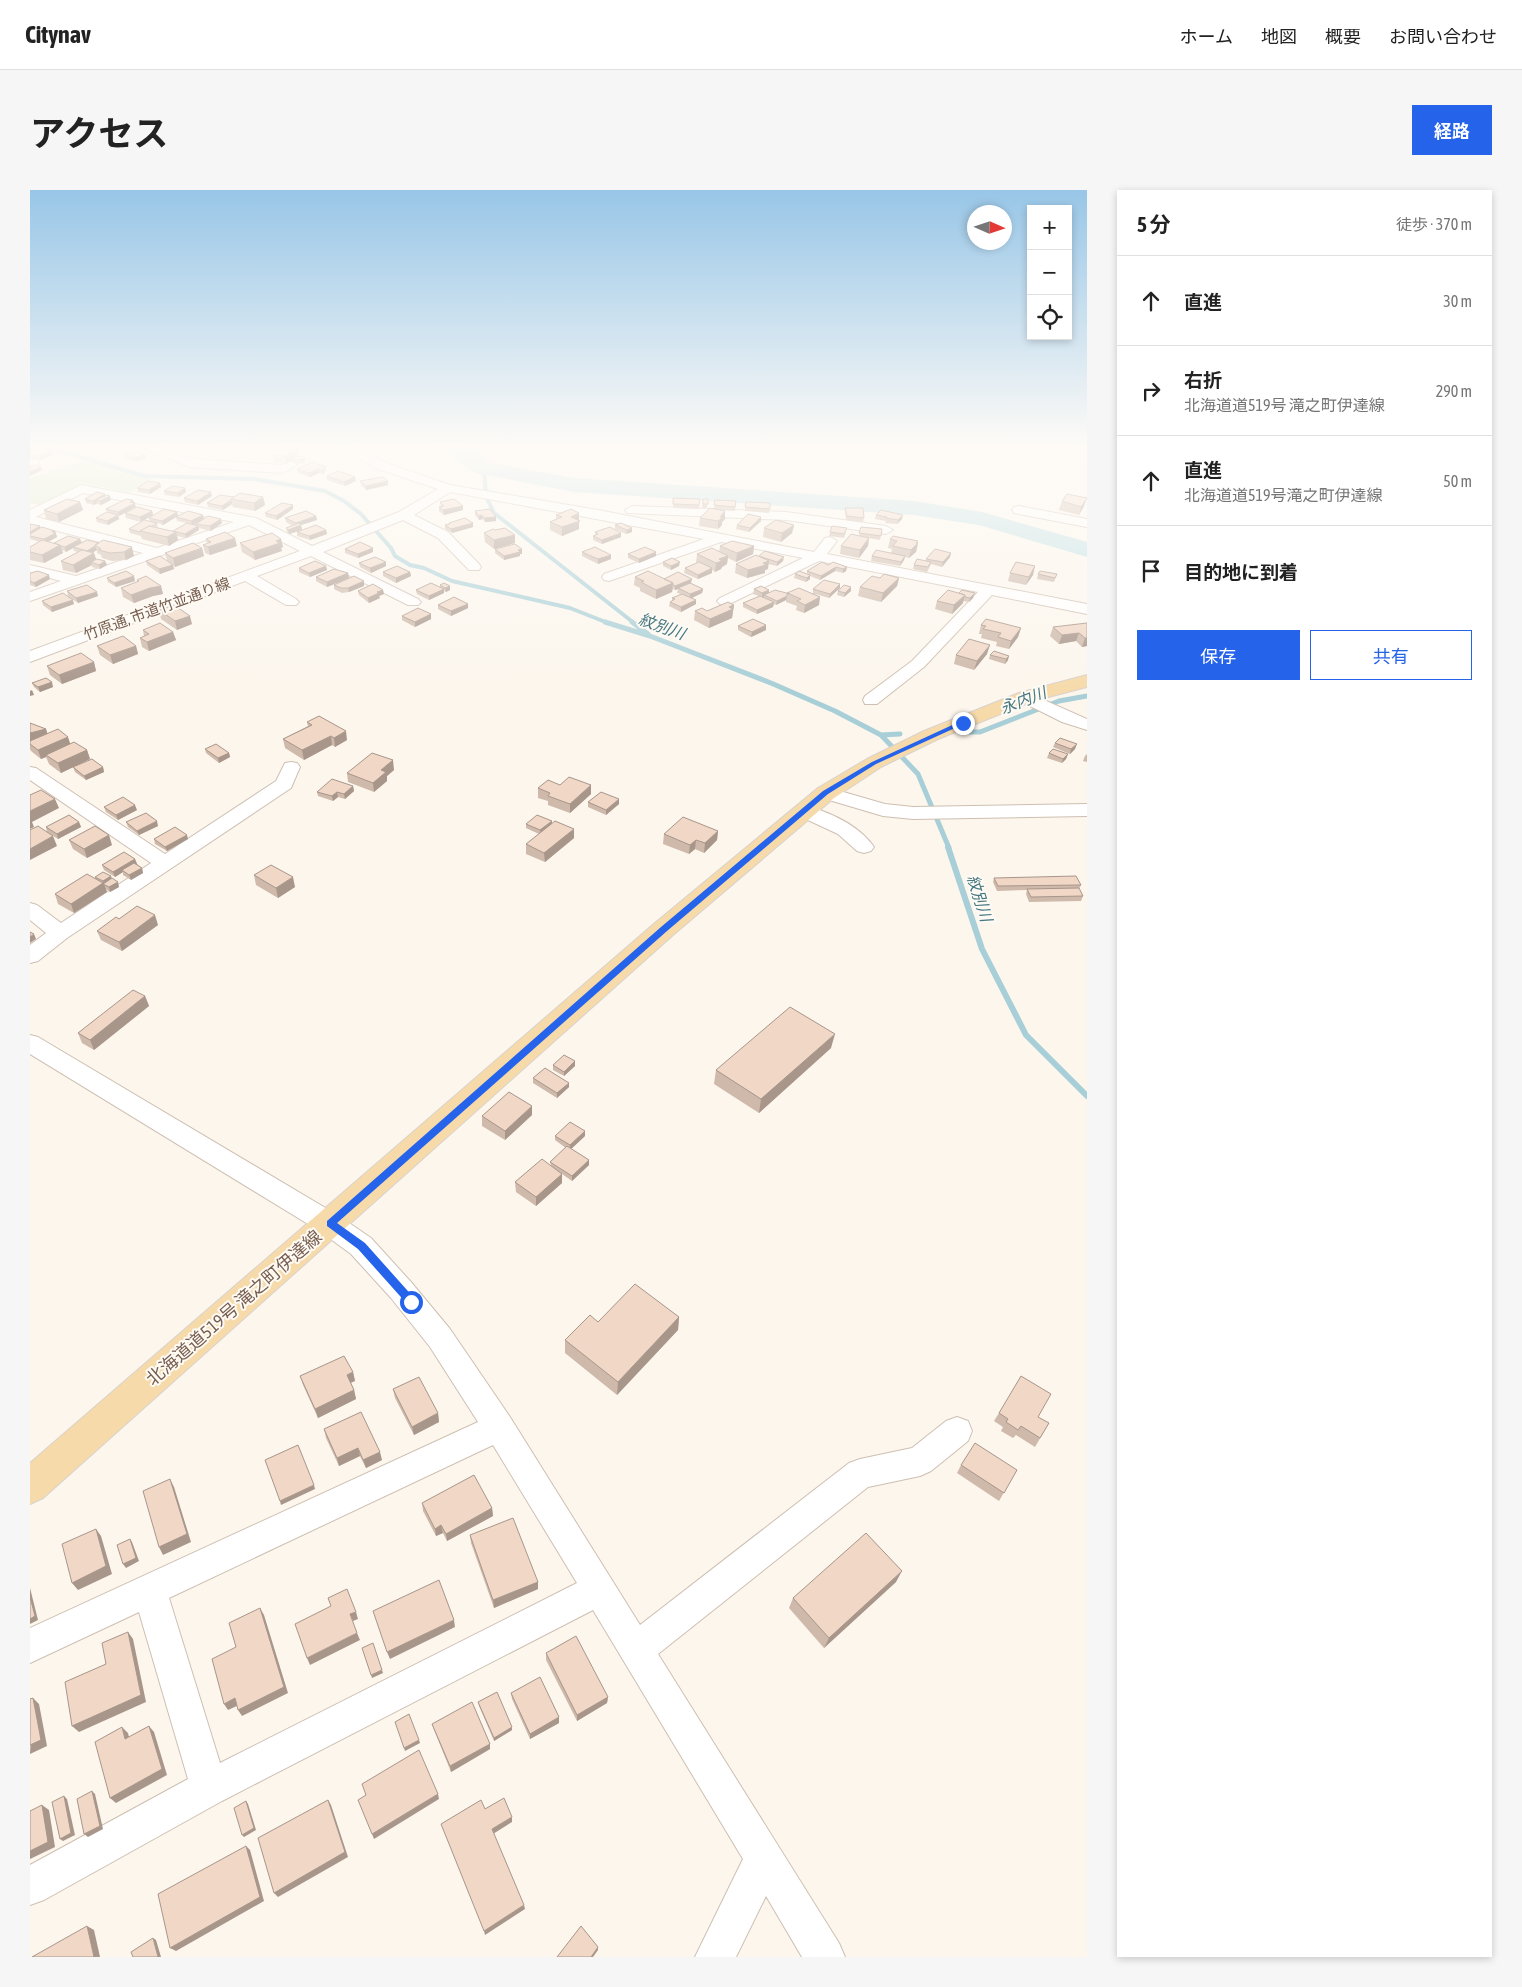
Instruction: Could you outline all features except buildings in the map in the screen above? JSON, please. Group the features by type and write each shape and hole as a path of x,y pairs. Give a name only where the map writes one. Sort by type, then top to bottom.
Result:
{"main road":[{"name":"北海道道519号 滝之町伊達線","path":"32,1480 330,1224 664,929 826,793 874,763 931,735 1026,697 1087,681"}],"street":[{"path":"55,526 160,553"},
{"path":"30,597 235,526"},
{"path":"262,526 313,550 413,602"},
{"name":"竹原通, 市道竹並通り線","path":"30,657 376,526"},
{"path":"426,526 443,535 474,567"},
{"path":"660,526 1087,609"},
{"path":"861,526 886,530"},
{"path":"609,577 718,538"},
{"path":"725,601 817,557 830,541"},
{"path":"30,569 77,582"},
{"path":"246,576 291,602"},
{"path":"871,700 918,664 988,590"},
{"path":"1026,697 1068,718 1087,725"},
{"path":"30,956 164,863 284,784 291,767"},
{"path":"30,772 164,863"},
{"path":"826,793 883,810 913,812 1087,810"},
{"path":"804,811 835,824 859,840 864,847"},
{"path":"30,910 60,934"},
{"path":"30,1043 330,1224 361,1246 401,1290 440,1338 498,1427 826,1957"},
{"path":"30,1646 498,1427"},
{"path":"635,1650 860,1474 920,1461 957,1431"},
{"path":"30,1886 209,1788 598,1590"},
{"path":"150,1591 209,1788"},
{"path":"714,1957 765,1857"}],"waterway":[{"name":"紋別川","path":"372,526 391,548 395,556 410,565 424,568 452,581 570,608 607,623"},
{"path":"511,526 634,623"},
{"path":"1007,526 1087,550"},
{"path":"632,622 648,634"},
{"name":"紋別川","path":"607,623 650,636 771,683 835,711 881,735"},
{"name":"永内川","path":"970,732 980,732 1059,701 1087,696"},
{"name":"永内川","path":"881,735 900,734"},
{"name":"紋別川","path":"881,735 918,774 949,848"},
{"name":"紋別川","path":"948,847 982,949 1026,1035 1087,1096"}],"route":[{"path":"411,1302 361,1246 330,1224 664,929 826,793 874,763 931,735 963,723"}]}
